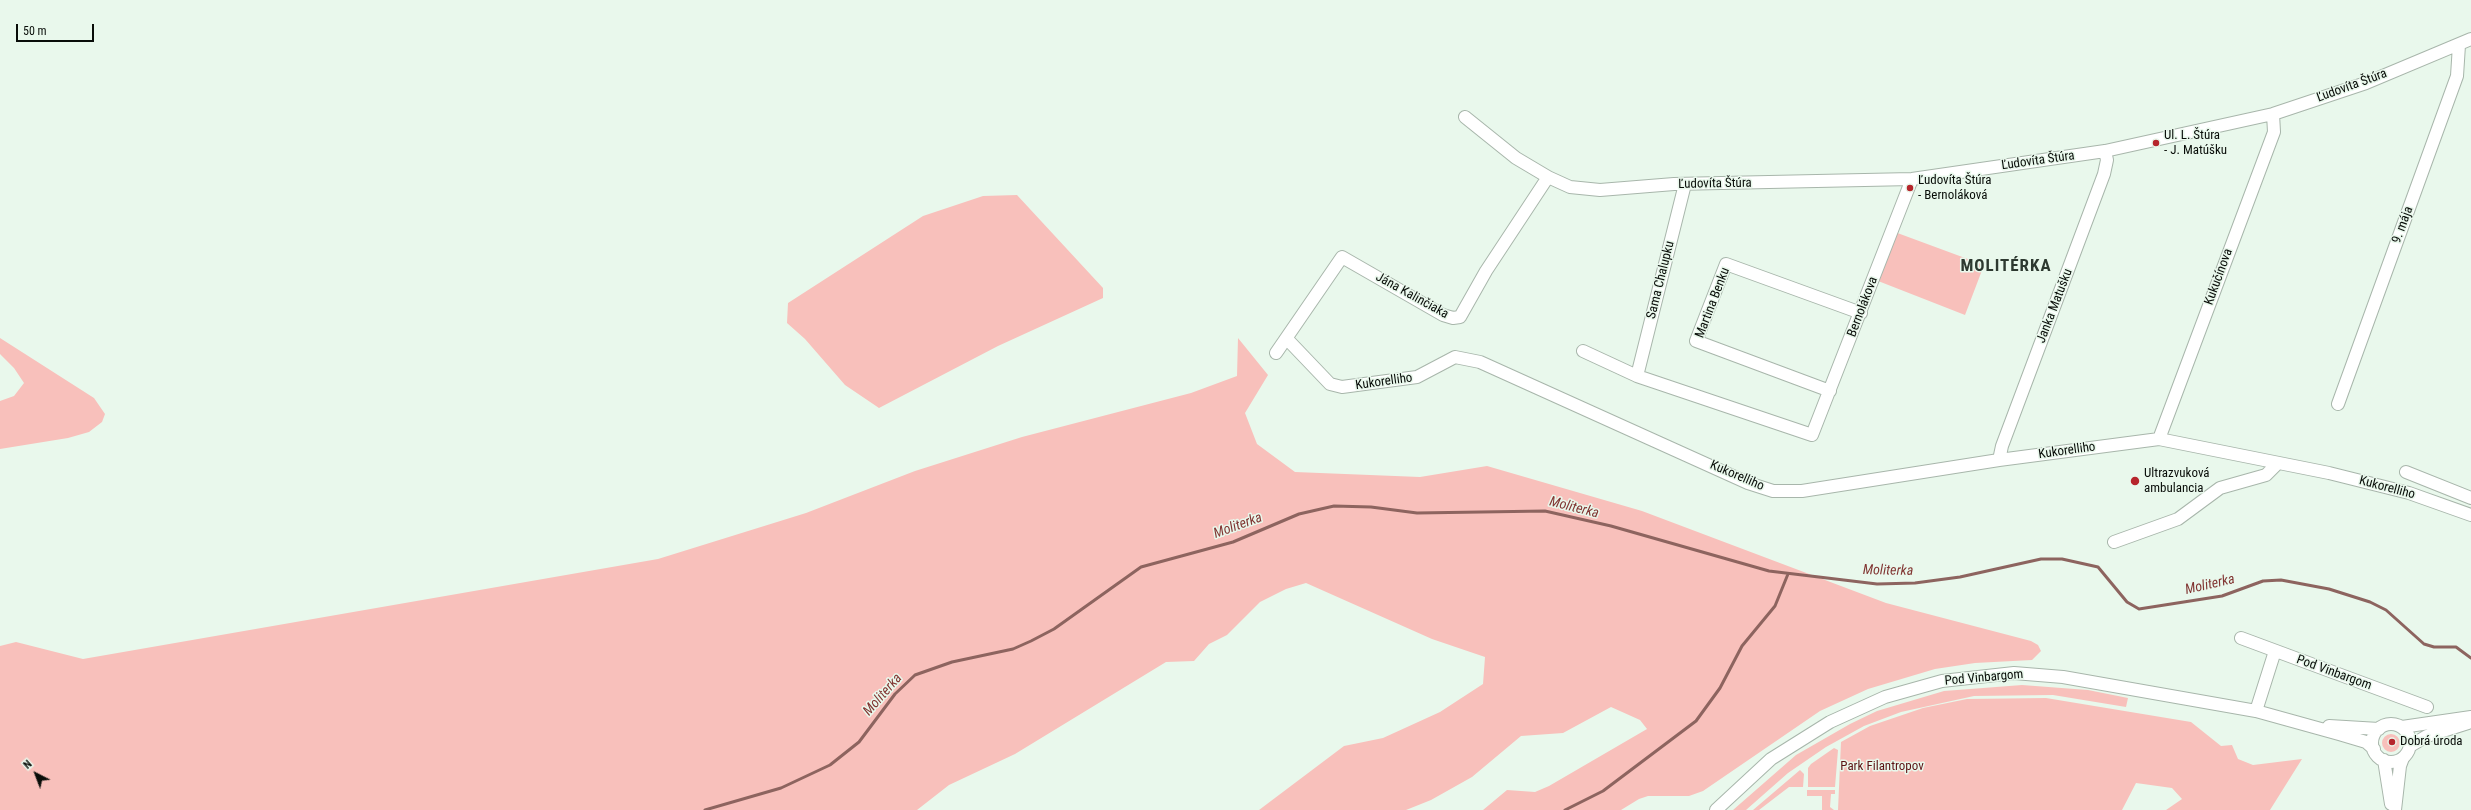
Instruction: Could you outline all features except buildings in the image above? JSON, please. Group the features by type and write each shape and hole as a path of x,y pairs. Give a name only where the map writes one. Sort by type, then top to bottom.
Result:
{"street":[{"name":"Ľudovíta Štúra","path":"1465,117 1516,158 1548,177 1570,187 1600,190 1685,184 1912,179 2105,151 2273,114 2366,83 2460,45 2471,38"},
{"name":"9. mája","path":"2338,404 2457,76 2460,45"},
{"name":"Kukučínova","path":"2159,439 2274,132 2273,114"},
{"name":"Janka Matušku","path":"1999,460 2002,446 2104,174 2107,160 2105,151"},
{"name":"Jána Kalinčiaka","path":"1276,353 1342,257 1443,315 1452,318 1460,317 1486,271 1548,177"},
{"name":"Bernolákova","path":"1637,376 1812,435 1912,179"},
{"name":"Sama Chalupku","path":"1637,376 1685,184"},
{"name":"Martina Benku","path":"1830,390 1696,341 1726,264 1860,312"},
{"name":"Kukorelliho","path":"1287,339 1330,384 1342,387 1417,377 1455,357 1480,362 1748,482 1773,491 1802,491 1999,460 2159,439 2278,463 2409,493 2471,515"},
{"path":"1584,351 1637,376"},
{"path":"2114,542 2178,519 2220,488 2266,475 2278,463"},
{"name":"Kukorelliho","path":"2406,472 2471,498"},
{"name":"Pod Vinbargom","path":"2241,638 2275,652 2427,707"},
{"path":"2256,711 2275,652"},
{"name":"Pod Vinbargom","path":"1716,810 1771,759 1830,722 1885,697 1942,681 2014,673 2063,677 2256,711 2310,724 2366,742 2374,749"},
{"path":"2402,728 2471,717"},
{"path":"2394,810 2400,766 2410,746 2427,736 2471,722"},
{"name":"Pod Vinbargom","path":"2310,724 2379,729"},
{"path":"2394,810 2384,760 2374,749 2373,738 2379,729 2390,724 2402,728 2407,732 2410,746"},
{"path":"2384,760 2397,761 2403,758"}],"green space":[{"path":"1017,195 1103,288 1103,298 998,346 879,408 845,385 805,339 787,323 788,303 923,216 983,196"},
{"path":"1892,231 1984,265 1965,315 1873,279"},
{"path":"0,338 94,398 105,414 102,422 89,432 68,438 0,449 0,401 14,396 24,383 14,368 0,354"},
{"path":"1238,338 1268,375 1245,413 1257,444 1295,472 1420,477 1487,466 1642,511 1886,603 2031,641 2038,645 2041,651 2032,660 1975,663 1935,669 1868,689 1820,711 1703,791 1689,796 1648,796 1639,799 1621,810 1483,810 1507,790 1535,792 1549,786 1647,729 1640,720 1611,707 1563,733 1521,736 1472,777 1431,800 1406,810 1259,810 1344,746 1383,738 1440,712 1483,684 1485,657 1432,639 1306,583 1286,589 1260,602 1227,635 1209,644 1194,661 1166,662 1015,754 949,785 917,810 0,810 0,646 16,642 83,659 658,559 806,513 915,471 1022,437 1191,393 1237,376"},
{"path":"2022,685 2088,690 2128,698 2126,707 2053,695 1974,696 1901,712 1864,726 1826,747 1788,773 1746,810 1733,810 1796,755 1850,724 1877,711 1944,691"},
{"name":"Park Filantropov","path":"2046,698 2191,722 2221,746 2232,745 2238,759 2253,765 2302,759 2270,810 2166,810 2182,799 2172,788 2136,783 2122,810 1838,810 1841,742 1870,726 1923,708 1967,699"},
{"path":"2391,734 2397,737 2400,743 2397,749 2391,752 2385,749 2382,743 2385,737"},
{"path":"1834,748 1838,750 1835,787 1808,787 1808,768 1811,764"},
{"path":"1800,770 1804,774 1803,787 1789,787 1759,810 1753,810"},
{"path":"1807,790 1835,790 1835,794 1831,794 1830,807 1834,810 1822,810 1822,796 1807,796"}],"waterway":[{"name":"Moliterka","path":"705,810 781,788 830,765 859,742 895,694 915,675 952,662 1013,649 1031,641 1054,629 1141,567 1233,542 1299,514 1334,506 1371,507 1417,513 1545,511 1611,526 1769,571 1877,584 1915,583 1960,577 2041,559 2062,559 2098,567 2127,602 2139,609 2222,596 2263,581 2281,580 2329,589 2370,602 2386,610 2424,644 2434,647 2456,647 2471,658"},
{"path":"1565,810 1603,791 1696,721 1720,688 1742,646 1775,606 1788,574"}],"place":[{"name":"Ul. L. Štúra - J. Matúšku","path":"2156,143"},
{"name":"Ľudovíta Štúra - Bernoláková","path":"1910,188"},
{"name":"Ultrazvuková ambulancia","path":"2135,481"},
{"name":"Dobrá úroda","path":"2392,742"}],"district":[{"name":"MOLITÉRKA","path":"2006,267"}]}
